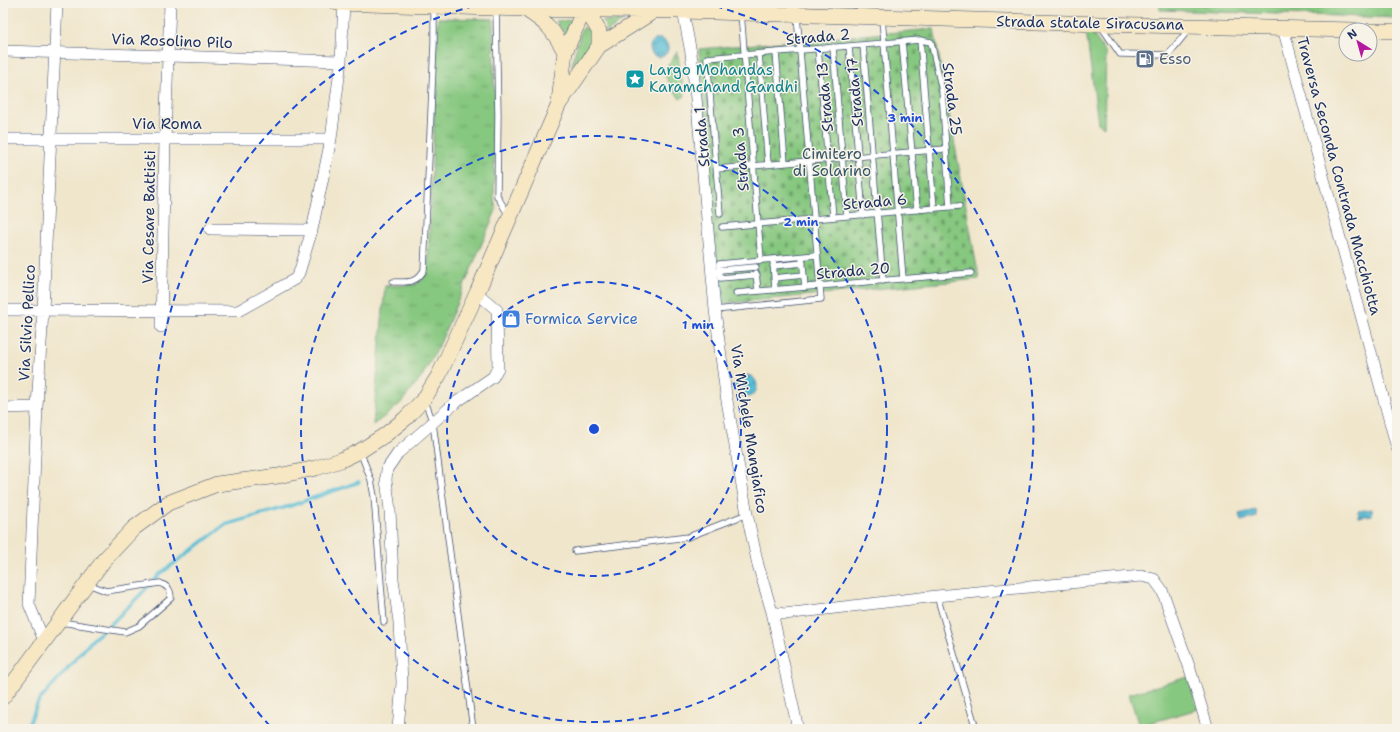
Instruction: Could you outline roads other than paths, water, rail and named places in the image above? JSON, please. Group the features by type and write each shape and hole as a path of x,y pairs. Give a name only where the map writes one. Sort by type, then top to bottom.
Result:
{"main road":[{"name":"Strada statale Siracusana","path":"337,3 1338,30"},
{"path":"525,9 545,21 554,32 565,52"},
{"path":"559,104 565,52 586,9 599,31 599,46"},
{"path":"3,696 104,560 134,528 168,503 217,484 278,476 316,468 342,460 360,451 385,435 405,419 424,398 439,375 477,293 559,104 599,46 654,11"},
{"path":"1378,31 1397,32"}],"street":[{"name":"Via Silvio Pellico","path":"44,641 29,604 37,407 44,311 57,3"},
{"name":"Via Cesare Battisti","path":"161,327 165,139 170,3"},
{"path":"3,310 238,311 295,279 299,273 312,230 331,139 341,61 344,3"},
{"name":"Via Michele Mangiafico","path":"683,11 691,53 715,310 726,395 747,514 758,565 772,612 798,729"},
{"name":"Traversa Seconda Contrada Macchiotta","path":"1283,28 1397,448"},
{"name":"Via Rosolino Pilo","path":"3,51 341,61"},
{"name":"Via Roma","path":"3,139 331,139"},
{"path":"210,229 312,230"},
{"path":"398,729 402,683 401,652 399,622 393,579 390,510 386,480 387,469 398,453 465,395 493,376 498,368 496,310 477,293"},
{"path":"3,408 37,407"},
{"path":"772,612 784,614 938,596 1141,576 1154,579 1162,590 1189,666 1208,729"}],"lane":[{"path":"393,282 415,281 421,276 424,270 434,43 430,5"},
{"path":"496,8 498,115 497,196 510,216"},
{"name":"Strada 3","path":"741,13 758,224 758,261 756,267 758,291"},
{"path":"715,310 822,299 797,15"},
{"path":"882,17 904,279"},
{"path":"1100,24 1120,54 1168,55 1192,26"},
{"path":"920,40 934,209"},
{"name":"Strada 2","path":"707,58 902,41 920,40 931,42"},
{"path":"902,41 917,210"},
{"name":"Strada 25","path":"931,42 942,91 950,207"},
{"name":"Strada 17","path":"863,45 883,280"},
{"path":"849,46 863,215"},
{"name":"Strada 13","path":"833,47 847,216"},
{"path":"818,48 833,217"},
{"path":"776,52 785,163"},
{"path":"759,54 768,164"},
{"name":"Strada 1","path":"707,58 720,214"},
{"path":"717,169 946,149"},
{"name":"Strada 6","path":"722,227 959,206"},
{"path":"719,267 758,261 773,262 802,260 817,255"},
{"path":"802,260 805,287"},
{"path":"773,262 775,290"},
{"path":"719,267 756,267"},
{"path":"719,267 720,278 757,275"},
{"name":"Strada 20","path":"736,293 971,273"},
{"path":"774,278 804,275"},
{"path":"424,398 433,423 473,729"},
{"path":"360,451 371,480 374,496 384,622"},
{"path":"575,551 688,536 747,514"},
{"path":"58,621 125,632 139,626 171,598 171,592 168,586 160,583 106,591 86,583"},
{"path":"938,596 976,729"}],"water":[{"path":"659,39 665,42 668,48 665,54 659,57 653,54 650,48 653,42"},
{"path":"746,375 754,378 757,386 754,394 746,397 738,394 735,386 738,378"},
{"path":"1372,509 1372,515 1359,517 1358,511"},
{"path":"1256,510 1257,517 1241,521 1239,514"}],"waterway":[{"path":"27,729 38,702 93,639 111,624 160,574 225,525 290,506 359,482"}],"place":[{"name":"Esso","path":"1145,59"},
{"name":"Largo Mohandas Karamchand Gandhi","path":"635,79"},
{"name":"Formica Service","path":"511,319"}],"park label":[{"name":"Cimitero di Solarino","path":"832,162"}]}
